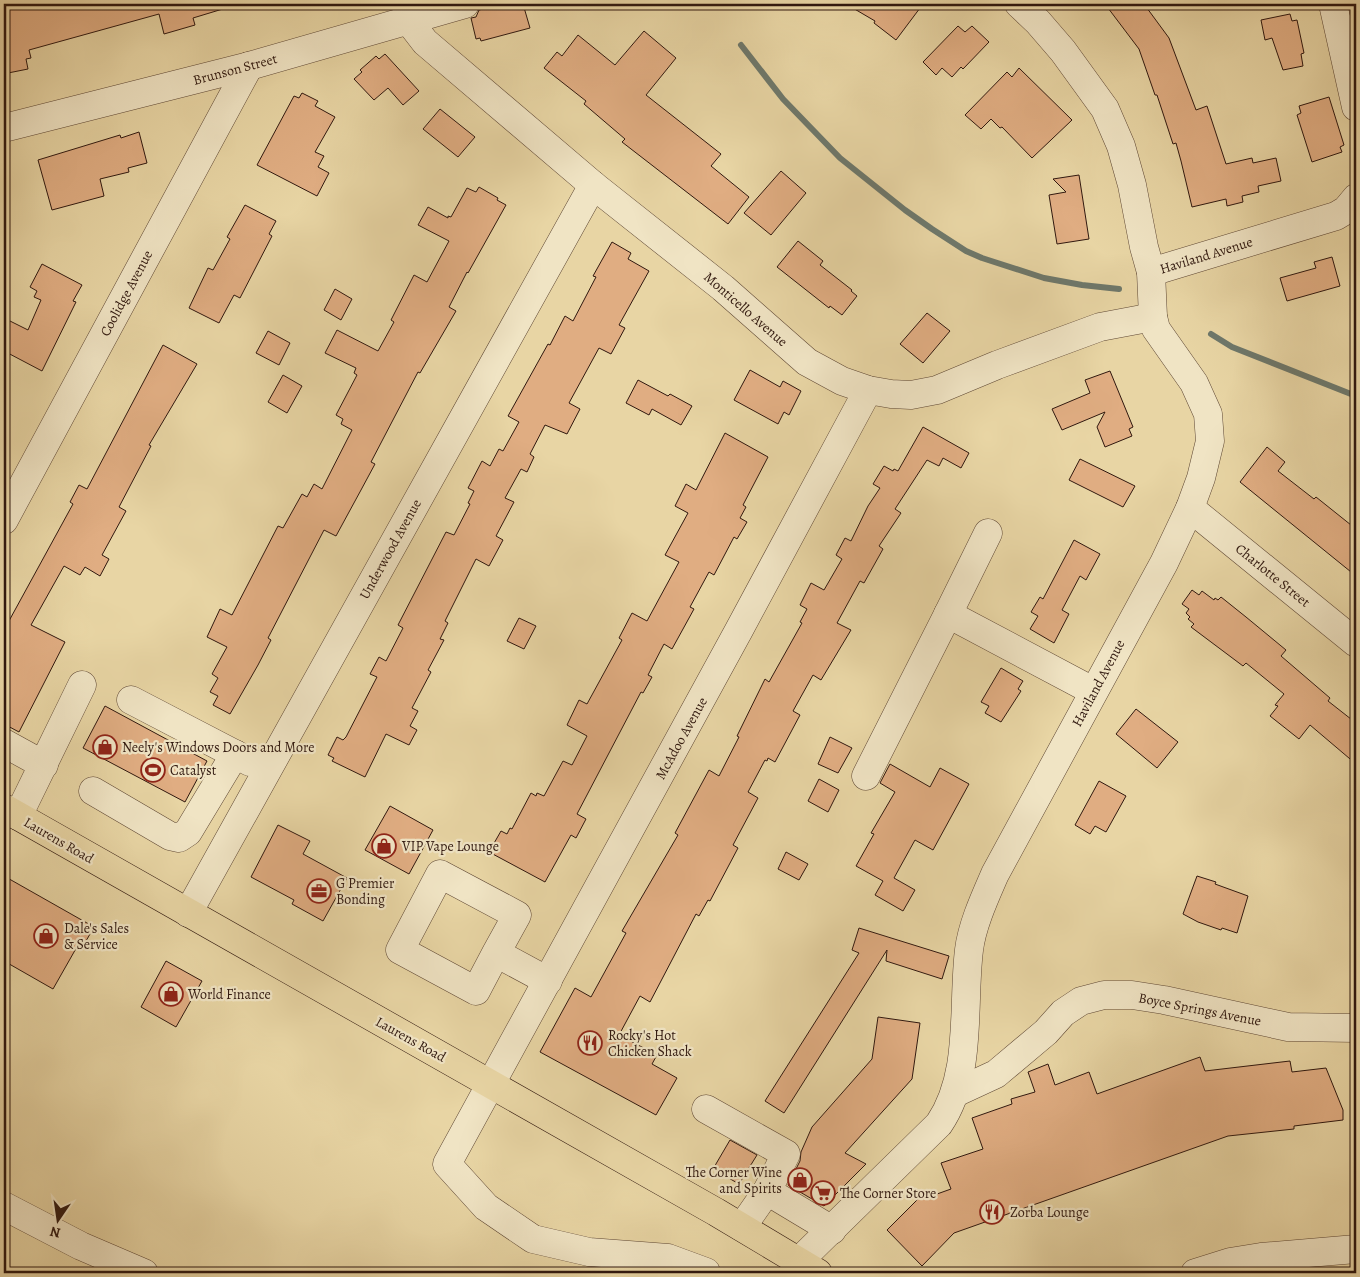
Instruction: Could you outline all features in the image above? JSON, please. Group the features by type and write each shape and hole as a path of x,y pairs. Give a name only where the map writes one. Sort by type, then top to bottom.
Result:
{"main road":[{"name":"Laurens Road","path":"11,812 742,1227 808,1267"}],"street":[{"name":"Brunson Street","path":"4,128 249,66 465,4"},
{"path":"1019,4 1063,51 1105,108 1121,146 1130,177 1151,272"},
{"path":"1332,4 1356,106"},
{"name":"Monticello Avenue","path":"408,20 425,42 593,185 724,288 807,362 842,381 868,390 890,394 911,395 937,390 997,365 1100,327 1153,317"},
{"name":"Coolidge Avenue","path":"4,520 249,66"},
{"name":"Underwood Avenue","path":"188,913 593,185"},
{"name":"Haviland Avenue","path":"808,1267 832,1230 939,1124 947,1112 955,1093 962,1058 969,948 979,913 995,874 1164,563 1190,508 1201,478 1210,441 1208,414 1194,383 1156,329 1153,317 1151,272 1336,216 1353,208"},
{"name":"McAdoo Avenue","path":"706,1272 668,1258 589,1252 533,1239 486,1208 447,1164 740,630 868,390"},
{"name":"Charlotte Street","path":"1190,508 1356,643"},
{"path":"866,776 988,533"},
{"path":"948,614 1093,691"},
{"path":"11,812 44,765 82,685"},
{"path":"132,700 267,770"},
{"path":"4,743 44,765"},
{"path":"93,791 170,836 179,838 188,832 235,754"},
{"path":"496,953 548,981"},
{"name":"Boyce Springs Avenue","path":"955,1093 996,1074 1046,1032 1063,1013 1081,1001 1104,995 1132,995 1164,1000 1288,1027 1356,1028"},
{"path":"706,1109 786,1154 767,1190 742,1227"},
{"path":"767,1190 832,1230"},
{"path":"4,1206 81,1246 144,1273"},
{"path":"1199,1273 1230,1262 1261,1257 1356,1249"}],"building":[{"path":"17,4 225,4 226,8 193,18 195,25 164,34 159,14 29,50 31,58 26,59 28,69 8,73 4,56 4,7"},
{"path":"504,4 523,4 530,28 481,41 480,38 476,39 471,18 476,17 479,10"},
{"path":"846,4 923,4 896,40 874,23 875,21"},
{"path":"1105,4 1144,4 1169,38 1196,110 1207,106 1226,164 1252,158 1253,163 1276,158 1281,181 1258,186 1259,192 1242,196 1243,202 1227,206 1226,199 1192,207 1176,143 1173,144 1139,49"},
{"path":"1290,14 1292,21 1297,20 1304,53 1301,54 1303,66 1283,70 1272,38 1265,40 1261,20"},
{"path":"958,26 965,32 972,26 989,42 963,69 961,67 952,77 942,68 936,75 923,62"},
{"path":"644,31 676,58 646,95 721,154 711,166 749,197 728,224 622,142 625,139 584,104 586,101 544,68 557,52 562,56 578,35 615,65"},
{"path":"385,54 419,91 403,105 388,88 374,100 354,79 362,72 360,70 376,56 379,59"},
{"path":"1019,68 1072,120 1032,158 1002,127 1000,128 991,119 981,129 965,115 1007,72 1012,77"},
{"path":"302,93 318,101 315,106 335,117 315,152 324,156 318,167 329,173 317,196 257,165 294,96 299,98"},
{"path":"1329,97 1344,145 1340,147 1342,152 1312,162 1297,115 1301,113 1299,106"},
{"path":"440,109 475,137 458,157 423,129"},
{"path":"139,132 147,163 128,168 129,172 100,179 104,196 52,210 38,160 120,135 121,138"},
{"path":"781,171 806,193 771,235 744,213"},
{"path":"1079,175 1089,239 1057,244 1049,195 1066,192 1053,179"},
{"path":"479,187 506,205 449,307 456,311 420,373 418,372 371,462 375,464 336,536 324,530 268,638 271,640 230,714 213,705 218,696 210,692 218,678 212,674 227,647 207,637 220,609 232,615 278,526 283,528 302,494 307,497 314,484 322,489 352,430 341,424 343,419 336,415 357,375 354,373 356,368 325,353 337,330 378,351 394,322 391,320 414,275 427,282 449,241 418,225 428,207 448,218 448,216 451,217 467,188 476,192"},
{"path":"245,205 276,221 269,234 272,236 240,298 234,295 219,323 189,308 208,268 213,270 230,239 227,237"},
{"path":"798,241 823,261 820,265 857,296 842,315 830,306 829,308 777,267"},
{"path":"612,242 631,253 628,259 649,271 619,325 625,328 611,354 599,348 569,403 580,409 567,434 545,425 530,454 534,457 527,472 521,469 505,498 514,502 496,536 503,540 489,566 476,559 445,621 448,623 440,639 444,640 428,670 431,672 412,708 418,711 410,726 417,730 409,745 386,734 365,777 332,761 334,758 328,755 337,737 343,740 346,737 377,677 370,674 379,657 386,661 403,628 398,625 446,532 454,535 470,504 468,503 474,491 468,488 482,461 490,466 499,449 503,451 519,422 508,416 565,316 573,321 596,277 593,276"},
{"path":"1332,257 1340,286 1287,301 1280,278 1316,268 1314,262"},
{"path":"42,264 82,285 73,301 76,302 42,371 4,351 4,318 28,330 41,300 34,297 37,291 30,287"},
{"path":"335,289 352,299 341,320 324,310"},
{"path":"927,313 950,331 923,363 900,344"},
{"path":"268,331 290,343 279,365 256,353"},
{"path":"163,345 197,364 149,445 151,446 119,507 126,511 102,555 109,559 100,576 85,567 80,575 64,566 31,625 65,642 19,732 4,724 4,630 73,504 70,502 79,485 87,489"},
{"path":"750,370 780,387 783,381 801,391 789,415 784,412 778,424 734,400"},
{"path":"1110,371 1133,427 1129,429 1132,436 1105,447 1097,427 1105,412 1062,430 1052,409 1090,393 1085,380"},
{"path":"283,375 302,386 287,413 268,402"},
{"path":"638,380 692,406 681,425 652,409 649,415 626,403"},
{"path":"923,427 969,453 961,468 943,458 939,466 927,460 895,509 901,513 879,546 883,549 864,583 860,581 837,623 851,630 821,680 813,675 793,711 800,715 775,762 768,758 767,761 765,760 748,792 758,798 733,845 738,848 710,901 708,900 699,916 696,914 650,1002 640,996 619,1035 657,1055 652,1064 677,1078 656,1115 540,1052 575,988 591,997 626,933 622,931 678,835 675,833 709,770 719,776 765,679 769,682 802,623 800,622 807,609 800,605 811,583 824,590 842,559 836,555 845,538 851,541 868,506 880,488 873,484 884,466 893,471 894,469 898,471"},
{"path":"725,433 768,457 743,505 746,507 740,518 747,522 737,539 734,537 714,575 709,572 690,607 694,609 672,649 664,644 648,675 652,677 643,693 641,692 577,814 586,819 576,838 571,835 545,882 489,852 501,831 507,834 510,828 512,829 531,793 536,796 537,793 544,796 563,761 572,765 587,736 567,725 579,700 587,704 622,640 619,638 632,613 647,621 679,562 665,555 688,513 675,506 686,484 696,490"},
{"path":"1267,447 1285,462 1278,471 1314,499 1316,497 1356,529 1356,576 1240,482"},
{"path":"1080,459 1135,486 1123,507 1069,480"},
{"path":"1074,540 1100,554 1086,580 1080,576 1062,610 1069,614 1054,643 1030,629 1038,616 1031,612 1040,597 1043,599"},
{"path":"1192,590 1199,595 1202,591 1214,600 1215,598 1218,600 1221,597 1246,617 1286,650 1281,656 1330,698 1328,701 1356,723 1356,764 1310,725 1299,739 1270,716 1278,706 1275,705 1284,694 1246,663 1243,666 1191,627 1194,624 1188,619 1190,617 1186,613 1189,609 1182,604"},
{"path":"519,618 536,626 524,649 507,641"},
{"path":"1001,668 1023,681 1018,689 1021,691 1001,722 985,713 989,706 981,702"},
{"path":"105,706 207,761 185,802 83,748"},
{"path":"1136,709 1178,742 1157,768 1116,734"},
{"path":"830,737 852,748 838,773 818,764"},
{"path":"890,764 930,787 940,768 969,784 933,850 915,840 894,878 915,890 903,911 875,895 883,881 856,866 874,834 871,833 895,792 880,783"},
{"path":"819,779 839,790 828,812 808,801"},
{"path":"1099,781 1126,796 1106,832 1095,826 1090,834 1075,825"},
{"path":"390,806 433,830 409,874 365,850"},
{"path":"278,825 310,841 303,854 347,878 323,921 292,904 294,900 251,877"},
{"path":"786,852 808,864 799,880 778,869"},
{"name":"Dale's Sales & Service","path":"4,876 94,927 82,948 78,945 53,989 4,961"},
{"path":"1197,876 1248,896 1237,933 1198,922 1183,914"},
{"path":"859,928 949,956 942,979 886,961 887,950 784,1113 765,1101 859,953 852,950"},
{"name":"World Finance","path":"166,961 202,981 176,1027 141,1007"},
{"path":"878,1017 920,1023 912,1079 845,1153 866,1164 824,1206 788,1185 800,1161 801,1152 812,1127 872,1059"},
{"path":"1200,1057 1205,1071 1290,1061 1292,1072 1326,1068 1343,1110 1343,1120 1294,1126 1294,1129 1228,1136 954,1233 922,1266 887,1230 920,1197 923,1199 951,1189 941,1163 983,1149 972,1118 1012,1104 1011,1099 1035,1092 1028,1072 1048,1064 1055,1085 1089,1072 1097,1094"},
{"path":"730,1140 757,1155 739,1184 713,1169"}],"waterway":[{"path":"741,45 783,99 840,158 905,210 966,251 1044,278 1119,289"},
{"path":"1211,334 1232,347 1356,396"}],"place":[{"name":"Neely's Windows Doors and More","path":"105,747"},
{"name":"Catalyst","path":"153,770"},
{"name":"VIP Vape Lounge","path":"384,846"},
{"name":"G Premier Bonding","path":"319,891"},
{"name":"Dale's Sales & Service","path":"46,936"},
{"name":"World Finance","path":"171,994"},
{"name":"Rocky's Hot Chicken Shack","path":"590,1043"},
{"name":"The Corner Wine and Spirits","path":"800,1180"},
{"name":"The Corner Store","path":"823,1193"},
{"name":"Zorba Lounge","path":"992,1212"}]}
